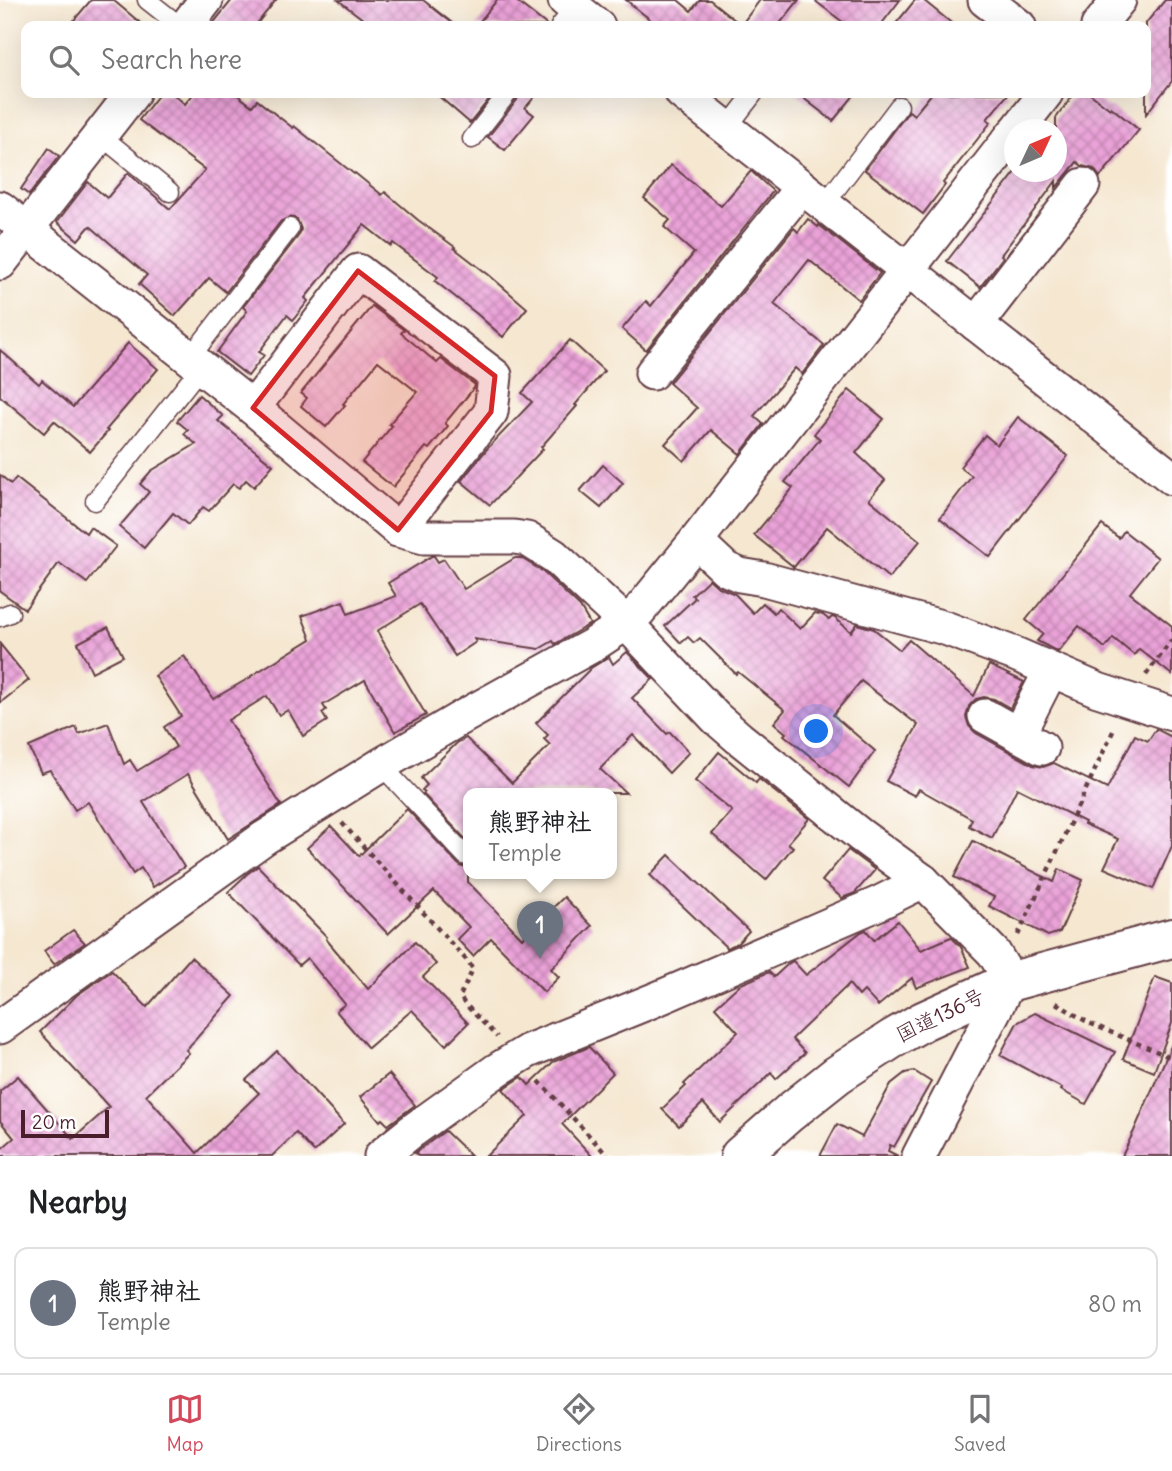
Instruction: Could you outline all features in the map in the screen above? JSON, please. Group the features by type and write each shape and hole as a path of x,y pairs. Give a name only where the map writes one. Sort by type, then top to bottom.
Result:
{"highway":[{"name":"国道136号","path":"740,1156 837,1075 923,1021 1010,976 1172,938"}],"street":[{"path":"187,21 206,0"},
{"path":"985,0 1012,21"},
{"path":"1102,21 1119,0"},
{"path":"0,263 130,98"},
{"path":"688,98 1172,478"},
{"path":"1025,119 1042,98"},
{"path":"0,1027 264,838 381,765 593,645 626,623 696,541 1004,146"},
{"path":"976,324 1083,186"},
{"path":"652,373 813,196"},
{"path":"0,208 253,408 398,530 424,537 527,539 554,555 626,623 738,738 860,835 923,881 994,953 1010,976 919,1156"},
{"path":"253,408 358,271 495,376 491,412 398,530"},
{"path":"696,541 726,569 740,575 764,579 945,628 1015,654 1098,690 1172,714"},
{"path":"985,716 1030,741 1051,670"},
{"path":"381,1156 412,1131 528,1051 659,998 877,904 923,881"}],"lane":[{"path":"148,0 176,21"},
{"path":"472,139 504,98"},
{"path":"727,128 750,98"},
{"path":"813,196 899,106"},
{"path":"100,135 170,192"},
{"path":"95,501 290,228"},
{"path":"381,765 463,853"}],"path":[{"path":"1172,640 1128,700 1010,976 1089,1023 1172,1058"},
{"path":"323,801 474,969 460,996 464,1003 518,1057 608,1156"}],"highlighted area":[{"path":"358,271 495,376 491,412 398,530 253,408"}],"building":[{"path":"91,0 113,0 138,21 73,21"},
{"path":"232,0 276,0 259,21 215,21"},
{"path":"338,0 423,0 450,21 365,21"},
{"path":"497,0 515,0 542,21 480,21"},
{"path":"626,0 678,0 691,11 700,0 710,0 736,21 652,21"},
{"path":"760,0 799,0 782,21 744,21"},
{"path":"814,0 900,0 884,21 841,21"},
{"path":"915,0 923,0 949,21 898,21"},
{"path":"1165,0 1172,0 1172,81 1146,114 1146,98 1151,98 1151,21 1148,21"},
{"path":"156,98 178,98 185,104 190,98 242,98 252,106 257,100 382,195 385,192 527,308 503,337 435,281 438,277 364,225 305,298 308,301 293,320 287,315 259,352 264,355 248,376 217,352 247,311 243,307 299,235 301,229 297,219 291,217 281,221 226,292 209,278 175,316 139,284 147,275 90,226 78,240 57,222 88,182 107,198 128,173 170,209 205,170 139,120"},
{"path":"441,98 490,98 470,123"},
{"path":"534,98 525,108 534,115 505,150 488,137 517,100"},
{"path":"803,98 852,98 833,121"},
{"path":"928,98 1005,98 987,119 991,122 943,183 945,185 923,214 865,170 909,111 914,115"},
{"path":"1071,98 1096,98 1139,130 1100,177 1094,169 1077,162 1067,174 1067,119 1056,119"},
{"path":"49,148 59,156 29,195 21,189"},
{"path":"671,165 721,206 751,171 773,191 646,350 622,329 646,301 651,306 694,253 664,227 670,220 644,198"},
{"path":"1008,182 1055,182 980,287 947,261"},
{"path":"808,219 880,273 859,300 809,260 774,304 824,345 802,374 795,368 754,416 763,424 740,454 711,430 684,461 665,444 697,408 669,383 794,228 798,232"},
{"path":"372,306 404,330 401,333 437,363 441,359 475,385 445,423 448,426 429,449 426,447 393,487 362,462 392,426 389,424 417,392 378,361 326,427 301,406 307,398 301,393"},
{"path":"570,340 604,371 541,447 543,449 490,505 461,481 486,450 532,402 522,393"},
{"path":"128,343 158,369 90,452 54,421 44,433 0,396 0,350 39,384 42,380 73,407"},
{"path":"849,390 884,419 856,453 885,480 869,499 920,541 889,578 827,527 794,567 754,535 793,488 785,482 820,439 814,434"},
{"path":"199,395 223,416 218,421 273,465 254,487 246,480 239,488 233,484 209,511 203,507 188,525 173,513 144,548 119,527 149,492 140,484 151,471 196,444 184,434 188,430 177,421"},
{"path":"1018,417 1068,456 990,557 940,518 972,476 960,467 985,435 997,445"},
{"path":"603,465 623,483 601,508 580,491"},
{"path":"0,475 11,484 16,478 86,533 90,527 116,546 87,583 59,563 25,609 0,591"},
{"path":"1102,525 1119,538 1124,531 1158,558 1130,593 1172,626 1172,675 1139,649 1134,655 1113,638 1105,648 1079,626 1058,652 1037,641 1043,634 1026,620"},
{"path":"432,556 438,562 444,559 464,589 515,558 521,558 542,571 580,607 590,624 555,644 553,641 539,649 474,639 476,642 455,656 420,604 377,631 426,715 395,732 365,680 323,705 326,710 322,713 327,721 303,736 288,710 279,715 267,696 228,720 281,805 228,839 188,774 143,802 184,867 153,887 141,868 133,874 88,802 75,810 50,770 41,773 29,747 76,727 79,734 108,723 124,764 130,760 137,771 176,747 164,727 181,716 155,676 184,656 213,699 311,639 302,616 343,601 348,614 396,596 388,583"},
{"path":"709,579 718,587 735,594 753,613 763,603 774,613 778,608 800,629 815,613 829,620 835,618 851,632 857,624 874,629 900,650 909,640 974,696 989,665 1024,682 1010,708 984,697 976,699 969,706 966,717 969,726 976,733 1033,765 1043,767 1054,763 1107,789 1135,735 1148,741 1156,729 1172,737 1172,846 1153,889 1104,868 1118,839 1017,788 992,838 969,826 972,819 919,789 915,796 886,781 918,725 861,681 833,715 875,751 849,787 784,735 786,733 774,723 785,710 738,672 736,674 700,638 694,643 688,637 681,643 665,626 695,598 692,595"},
{"path":"108,627 123,656 92,672 78,643"},
{"path":"0,644 29,680 0,703"},
{"path":"627,652 653,679 632,698 689,752 669,773 633,735 600,769 626,793 617,793 617,788 463,788 463,837 423,794 425,792 422,790 427,785 421,778 457,743 466,738 512,783 550,745 544,739 548,735 536,723 591,668 609,657 613,664"},
{"path":"719,752 756,783 759,779 809,819 788,843 793,847 766,880 712,834 732,811 695,781"},
{"path":"407,809 463,867 463,879 468,879 522,938 564,897 592,926 551,969 559,977 544,992 491,938 473,956 457,939 469,927 434,891 388,934 307,848 331,826 359,856"},
{"path":"973,841 1054,882 1059,869 1083,880 1060,932 1048,936 989,906 994,897 954,877"},
{"path":"848,850 875,870 855,893 842,898 822,881"},
{"path":"669,855 749,931 738,943 727,948 650,875"},
{"path":"258,866 327,937 368,989 415,942 436,964 423,977 468,1023 446,1045 412,1010 368,1048 336,1011 345,1004 307,958 299,965 228,892"},
{"path":"898,921 921,950 951,937 961,947 970,967 916,988 912,978 878,1006 864,991 859,996 849,984 792,1039 805,1053 776,1079 771,1073 720,1122 703,1103 679,1126 662,1109 738,1032 715,1007 739,985 769,972 774,977 793,961 806,975 861,932 866,930 874,940"},
{"path":"73,930 85,943 54,964 44,951"},
{"path":"191,957 234,996 186,1050 189,1053 146,1095 197,1153 259,1093 246,1080 277,1051 344,1124 314,1152 296,1133 272,1156 0,1156 0,1150 14,1138 0,1121 0,1091 18,1076 73,1139 109,1107 40,1032 77,995 112,971 147,1007"},
{"path":"1155,977 1172,983 1172,1023 1154,1072 1123,1059"},
{"path":"1035,1013 1115,1052 1086,1104 1000,1055 1017,1023"},
{"path":"1172,1044 1172,1156 1122,1156 1134,1131"},
{"path":"589,1047 613,1073 562,1124 592,1156 486,1156 527,1116 503,1089 522,1077 529,1085 553,1062"},
{"path":"914,1071 931,1082 894,1147 890,1145 888,1151 898,1156 820,1156 837,1124 862,1137 891,1084 905,1073"},
{"path":"389,1074 415,1105 388,1125 382,1119 380,1121 360,1097"},
{"path":"445,1131 471,1156 418,1156 415,1153"}],"place":[{"name":"熊野神社","path":"540,959"}]}
